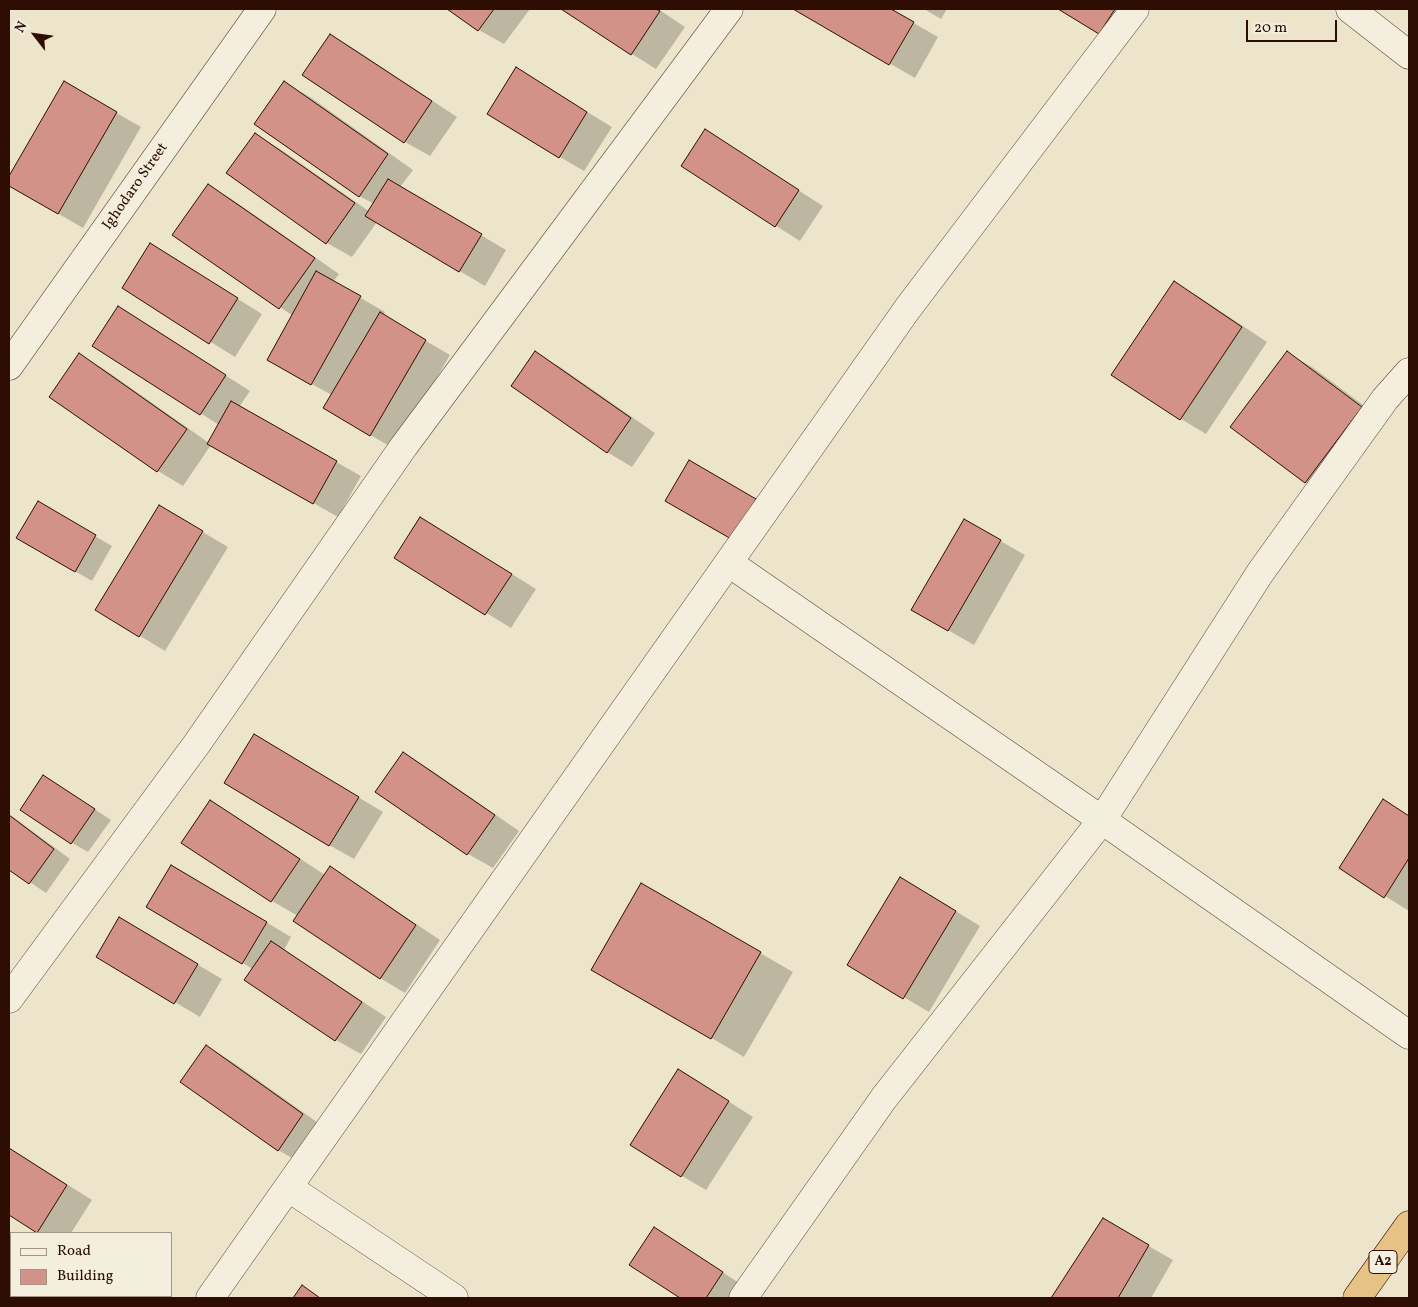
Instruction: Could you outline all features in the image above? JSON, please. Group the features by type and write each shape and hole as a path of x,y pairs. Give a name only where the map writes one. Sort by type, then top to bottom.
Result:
{"highway":[{"name":"A2","path":"1357,1298 1409,1225"}],"street":[{"name":"Ighodaro Street","path":"9,366 262,9"},
{"path":"9,999 196,745 404,446 729,9"},
{"path":"210,1298 908,308 1136,9"},
{"path":"1350,9 1409,55"},
{"path":"743,1298 884,1098 1102,820 1260,573 1385,399 1409,372"},
{"path":"729,563 1102,820 1409,1035"},
{"path":"289,1188 454,1298"}],"building":[{"path":"447,9 494,9 478,31"},
{"path":"561,9 656,9 660,11 631,55"},
{"path":"793,9 891,9 914,22 889,65"},
{"path":"1058,9 1115,9 1099,34"},
{"path":"330,34 432,101 404,143 302,75"},
{"path":"516,67 587,112 559,158 487,114"},
{"path":"64,81 117,112 58,214 9,186 9,176"},
{"path":"284,81 388,154 359,197 254,124"},
{"path":"705,129 799,190 775,227 681,166"},
{"path":"255,133 355,203 326,244 226,173"},
{"path":"388,179 482,234 459,272 365,216"},
{"path":"208,184 315,258 279,309 172,235"},
{"path":"150,243 238,298 209,344 122,288"},
{"path":"316,271 361,296 311,385 267,360"},
{"path":"1174,281 1242,327 1180,420 1111,375"},
{"path":"118,306 226,375 200,415 92,346"},
{"path":"380,312 426,340 370,436 323,408"},
{"path":"535,351 631,418 607,453 511,386"},
{"path":"1287,351 1362,407 1305,483 1230,427"},
{"path":"79,353 187,429 157,472 49,397"},
{"path":"231,401 337,461 313,504 207,444"},
{"path":"689,460 756,499 733,540 665,501"},
{"path":"38,501 96,535 75,572 16,538"},
{"path":"159,505 203,531 139,637 95,610"},
{"path":"420,517 512,574 485,615 394,558"},
{"path":"964,519 1001,540 948,631 911,610"},
{"path":"254,734 359,797 329,846 224,783"},
{"path":"403,752 495,815 467,855 375,792"},
{"path":"43,775 95,809 71,844 20,810"},
{"path":"1383,799 1409,816 1409,858 1384,898 1339,868"},
{"path":"210,800 300,859 271,902 181,843"},
{"path":"9,815 54,849 29,884 9,870"},
{"path":"171,865 267,922 242,964 146,907"},
{"path":"330,866 416,925 380,979 293,921"},
{"path":"900,877 956,911 903,999 847,965"},
{"path":"641,883 761,952 711,1039 591,970"},
{"path":"119,917 198,964 174,1004 96,957"},
{"path":"271,941 362,1002 335,1041 244,980"},
{"path":"206,1045 303,1114 278,1151 180,1082"},
{"path":"678,1069 729,1101 681,1177 630,1145"},
{"path":"9,1148 67,1185 38,1232 9,1215"},
{"path":"1103,1218 1149,1245 1118,1298 1051,1298"},
{"path":"654,1227 723,1272 706,1298 680,1298 629,1265"},
{"path":"302,1285 320,1298 293,1298"}]}
